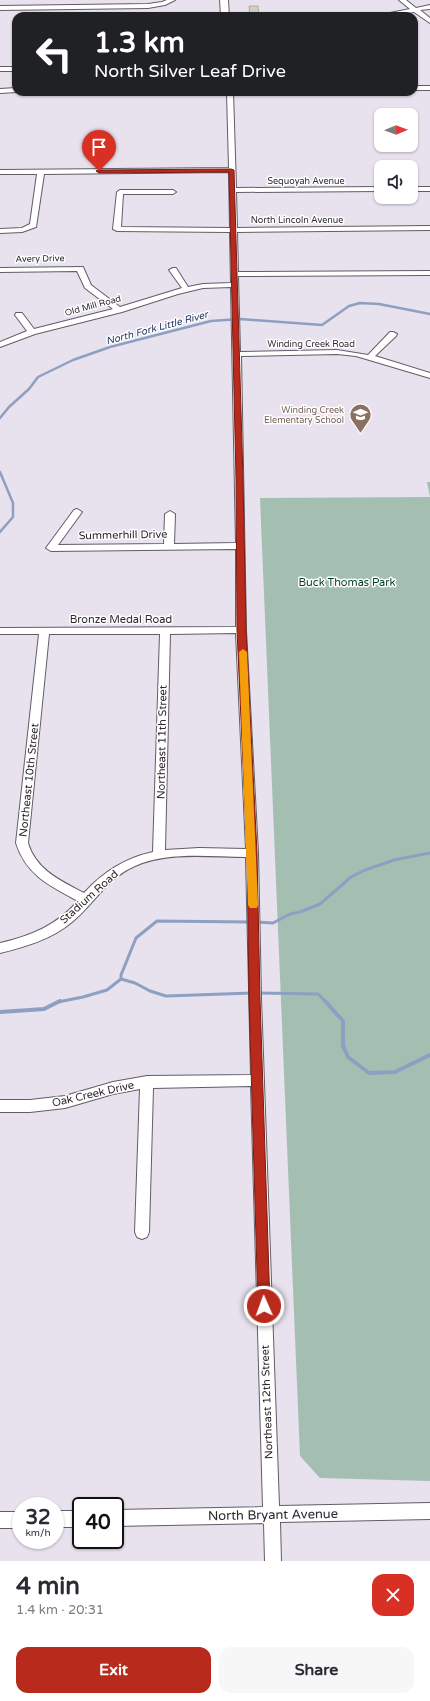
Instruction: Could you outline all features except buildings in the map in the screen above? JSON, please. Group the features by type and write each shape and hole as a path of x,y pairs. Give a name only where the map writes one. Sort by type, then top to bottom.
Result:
{"main road":[{"path":"224,0 225,12"},
{"path":"418,88 430,88"},
{"path":"0,91 12,90"}],"street":[{"path":"0,8 148,6 163,4 172,0"},
{"path":"402,0 430,21"},
{"path":"403,12 430,8"},
{"path":"0,69 12,69"},
{"name":"Northeast 12th Street","path":"230,96 237,354 241,630 252,853 254,998 273,1561"},
{"path":"0,172 231,170"},
{"path":"0,230 21,230 31,227 35,217 41,172"},
{"name":"Sequoyah Avenue","path":"232,190 374,189"},
{"path":"418,189 430,189"},
{"name":"North Lincoln Avenue","path":"173,192 120,192 117,229 430,228"},
{"name":"Avery Drive","path":"0,270 80,269 88,286 119,310"},
{"path":"173,270 189,289"},
{"path":"234,274 430,273"},
{"name":"Old Mill Road","path":"0,345 32,332 119,310 164,295 189,289 235,287"},
{"path":"19,315 32,332"},
{"path":"370,357 393,334"},
{"name":"Winding Creek Road","path":"237,354 337,352 370,357 430,376"},
{"name":"Summerhill Drive","path":"77,512 51,548 240,546"},
{"path":"169,546 170,514"},
{"name":"Bronze Medal Road","path":"0,631 241,630"},
{"name":"Northeast 10th Street","path":"44,631 22,843 23,852 34,868 84,899"},
{"name":"Northeast 11th Street","path":"159,854 165,631"},
{"name":"Stadium Road","path":"0,948 29,940 48,931 75,911 84,899 114,872 134,862 159,854 174,852 252,853"},
{"name":"Oak Creek Drive","path":"0,1106 30,1106 65,1102 112,1088 147,1082 257,1080"},
{"path":"142,1232 147,1082"},
{"name":"North Bryant Avenue","path":"124,1518 430,1511"},
{"path":"0,1520 12,1520"}],"green space":[{"path":"427,482 430,482 430,497"},
{"name":"Buck Thomas Park","path":"430,497 430,1481 320,1478 300,1456 260,498"}],"waterway":[{"name":"North Fork Little River","path":"0,418 9,407 29,389 38,377 73,360 110,347 211,321 240,319 322,325 349,306 360,303 379,304 430,314"},
{"name":"North Fork Little River","path":"0,472 13,503 13,517 0,532"},
{"path":"256,922 273,923 290,914 300,912 320,904 351,877 365,870 394,860 430,853"},
{"path":"121,979 121,975 136,938 157,921 250,922"},
{"path":"58,1002 107,990 121,979"},
{"path":"121,979 135,983 150,991 166,996 252,993"},
{"path":"258,993 318,994 325,1001"},
{"path":"325,1001 343,1021 343,1046 348,1057 369,1073 395,1072 430,1055"},
{"path":"0,1012 44,1009 58,1002"}],"slow traffic":[{"path":"243,652 253,905"}],"place":[{"name":"Winding Creek Elementary School","path":"360,434"}],"route":[{"path":"99,171 231,170 240,479 241,630 246,699 252,853 254,998 264,1306"}]}
